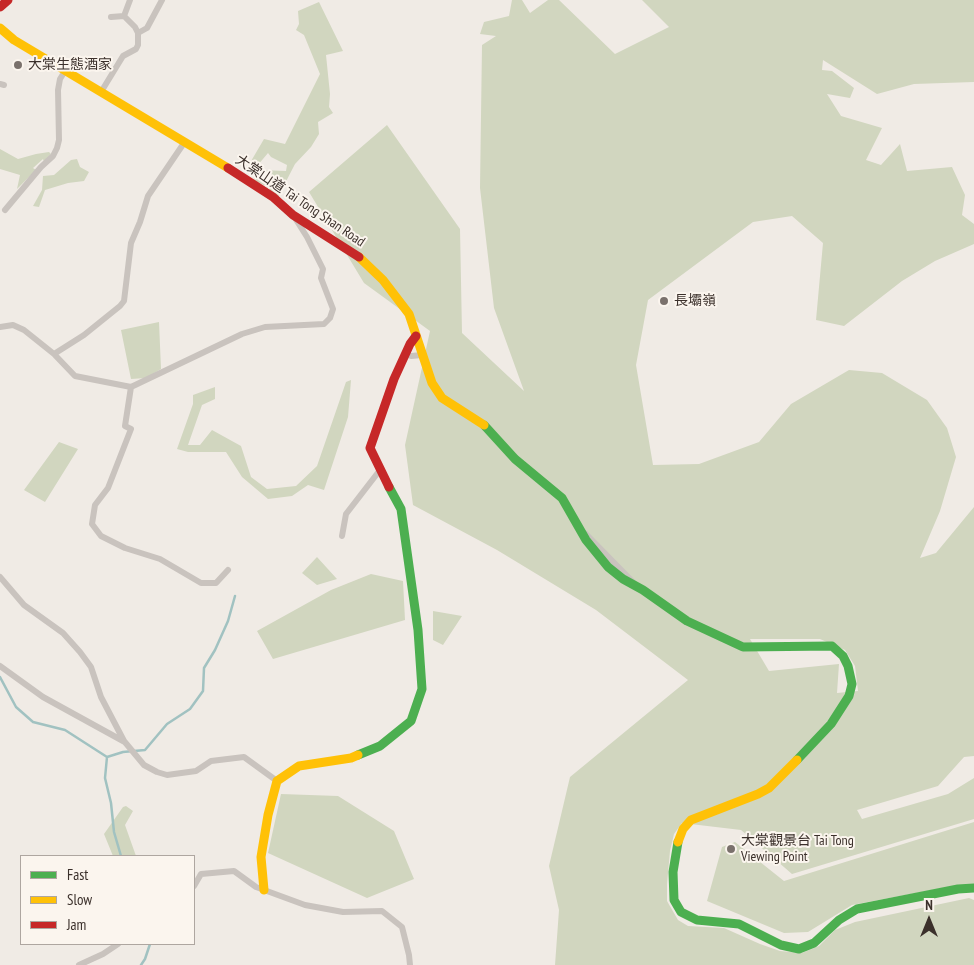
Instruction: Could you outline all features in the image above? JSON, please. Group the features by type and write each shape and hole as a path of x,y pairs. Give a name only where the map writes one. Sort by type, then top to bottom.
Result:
{"street":[{"path":"0,7 8,0"},
{"path":"124,16 130,0"},
{"path":"138,33 147,28 162,0"},
{"path":"101,92 123,56 136,50 138,45 138,33 135,27 124,16 111,17"},
{"name":"大棠山道 Tai Tong Shan Road","path":"0,28 14,40 274,197 293,214 356,254 383,280 409,314 432,383 442,398 487,427 515,459 562,498 586,540 608,567 623,579 687,621 743,647 832,646 843,656 848,666 852,684 849,696 831,724 772,786 758,794 698,816 686,825 681,832 677,844 673,872 674,900 681,912 696,920 739,924 780,945 799,949 814,943 839,920 857,909 958,889 974,888"},
{"path":"5,210 53,156 57,148 59,140 58,90 60,79 65,70"},
{"path":"54,354 84,335 124,301 129,252 148,196 184,143"},
{"path":"0,327 13,325 24,330 54,354 75,376 131,387 242,334 265,327 324,324 330,318 332,309 321,278 323,269 293,214"},
{"path":"264,890 261,857 268,815 277,781 299,766 351,758 380,746 412,721 422,689 418,630 401,509 370,448 394,379 405,354 416,336"},
{"path":"405,354 412,356 422,354"},
{"path":"131,387 125,426 131,430 108,488 95,505 92,524 101,536 125,548 160,559 201,583 216,583 228,570"},
{"path":"342,536 346,514 380,470"},
{"path":"0,577 24,605 63,633 80,652 91,667 101,697 124,741 144,765 157,772 166,774 196,771 211,761 244,757 277,781"},
{"path":"0,666 43,697 124,741"},
{"path":"195,884 201,874 234,871 264,890 305,905 343,912 382,911 402,927 410,965"},
{"path":"79,965 103,954 116,945"}],"green space":[{"path":"512,0 522,0 530,13 548,0 559,0 615,54 669,27 642,0 974,0 974,82 914,84 877,94 823,60 822,70 832,71 854,88 850,98 827,94 841,116 882,128 866,160 881,165 900,144 907,171 952,167 965,195 962,215 974,224 974,244 935,261 902,281 844,326 816,320 823,243 792,216 753,222 648,300 636,365 653,465 699,464 759,442 791,404 849,370 882,373 927,400 947,428 956,457 940,511 920,558 936,553 974,507 974,756 964,757 938,786 857,810 862,819 948,794 974,778 974,819 792,874 741,830 682,823 674,834 670,851 667,901 678,920 688,926 724,928 780,951 802,953 819,946 835,930 855,922 969,898 974,900 974,965 555,965 559,910 549,866 570,777 688,680 596,610 497,550 413,505 405,445 430,331 364,283 309,192 387,125 460,229 462,333 524,391 494,308 480,188 482,45 496,36 480,34 484,22 509,16","holes":["750,639 820,639 845,650 855,666 858,691 837,693 839,664 769,671"]},
{"path":"319,2 343,51 326,55 330,94 329,107 333,113 318,122 319,134 311,147 295,164 278,197 266,186 253,180 259,170 286,171 287,165 271,157 268,153 252,172 247,168 264,139 285,144 320,74 304,35 296,30 299,24 298,11"},
{"path":"0,149 18,159 49,152 51,154 44,162 43,159 33,168 36,170 17,189 20,175 0,169"},
{"path":"77,159 80,167 89,172 84,181 68,183 45,190 39,207 33,206 42,190 43,176 54,175 71,160"},
{"path":"159,322 161,369 146,378 131,379 121,330"},
{"path":"351,380 348,417 324,490 308,485 292,496 268,499 242,477 226,452 188,452 177,449 193,404 193,395 215,387 215,399 202,405 188,445 200,445 212,430 241,446 251,477 267,489 296,486 317,466 346,382"},
{"path":"59,442 78,449 45,502 24,490"},
{"path":"317,557 337,579 317,585 302,573"},
{"path":"371,574 403,581 405,620 273,659 257,631 331,590"},
{"path":"433,611 462,616 443,645 433,640"},
{"path":"281,794 338,796 394,831 414,879 367,898 268,853"},
{"path":"126,806 133,811 125,825 136,855 113,855 104,834 123,807"},
{"path":"974,822 974,886 948,887 852,905 808,932 784,933 707,901 722,847 735,842 784,881"}],"waterway":[{"path":"0,677 16,707 33,722 65,730 107,757 123,752 145,750 167,724 190,709 203,691 204,668 215,650 228,621 235,596"},
{"path":"107,757 105,778 111,803 114,832 121,855"},
{"path":"141,965 150,945"}],"traffic: fast":[{"path":"484,425 515,459 562,498 586,540 608,567 687,621 743,647 832,646 843,656 848,666 852,684 849,696 831,724 797,760"},
{"path":"358,755 380,746 411,721 422,689 418,630 401,509 389,487"},
{"path":"678,842 673,872 674,900 681,912 697,920 739,924 781,945 799,949 814,943 839,920 857,909 958,889 974,888"}],"traffic: slow":[{"path":"0,28 14,40 228,168"},
{"path":"359,257 383,280 409,314 432,383 442,398 484,425"},
{"path":"264,890 261,857 268,815 277,781 299,766 351,758 358,755"},
{"path":"678,842 683,829 691,820 769,788 797,760"}],"traffic: jam":[{"path":"0,7 8,0"},
{"path":"228,168 273,197 293,215 359,257"},
{"path":"389,487 370,448 394,379 410,344 416,336"}],"place":[{"name":"大棠生態酒家","path":"18,65"},
{"name":"長壩嶺","path":"664,301"},
{"name":"大棠觀景台 Tai Tong Viewing Point","path":"731,849"}]}
